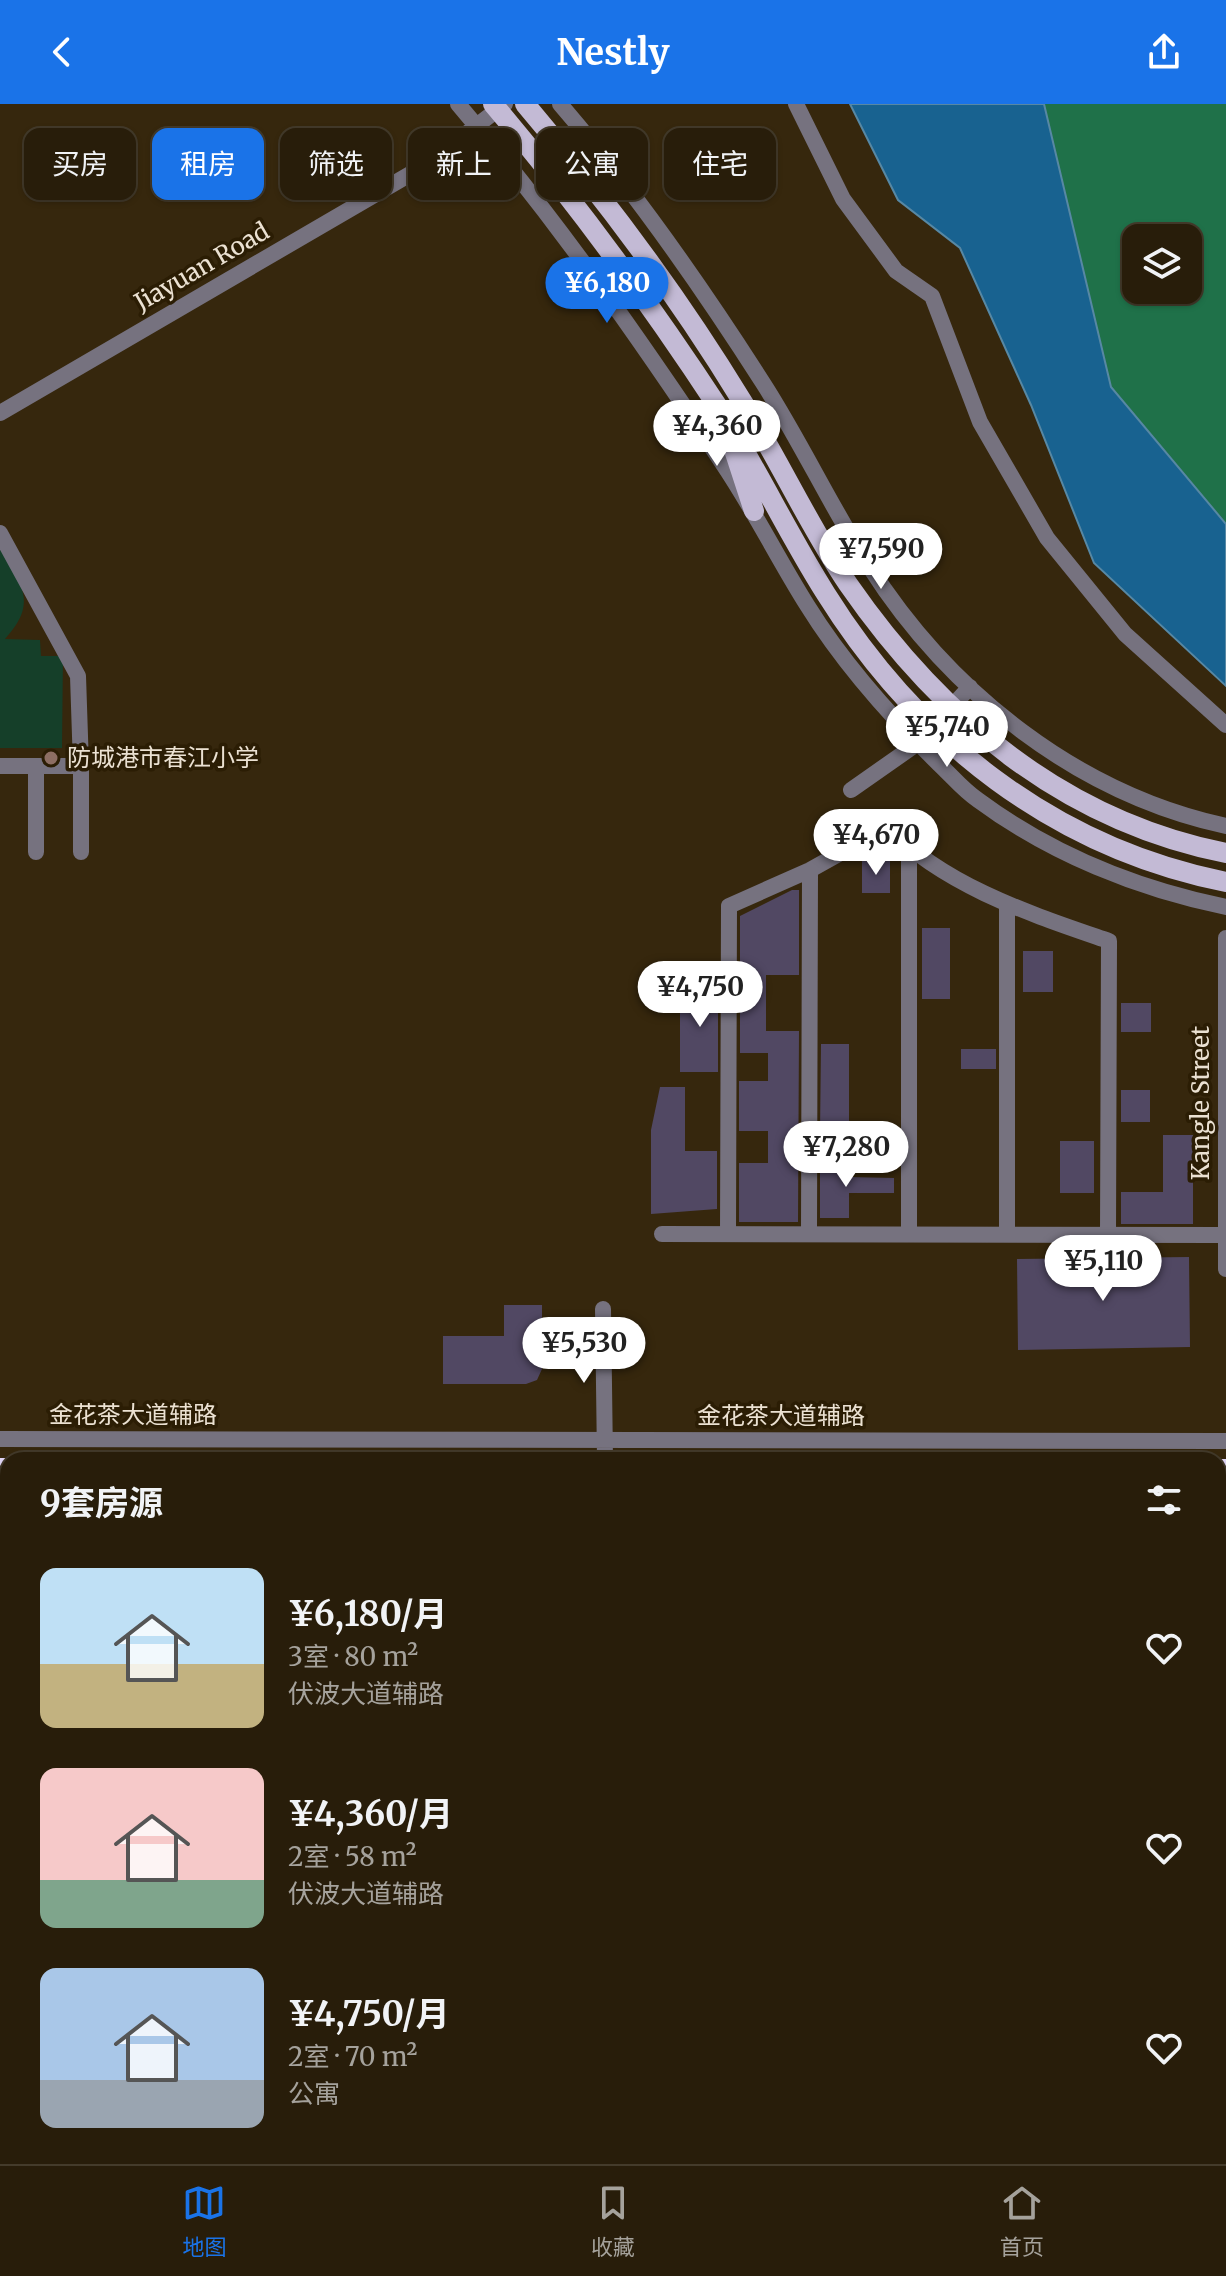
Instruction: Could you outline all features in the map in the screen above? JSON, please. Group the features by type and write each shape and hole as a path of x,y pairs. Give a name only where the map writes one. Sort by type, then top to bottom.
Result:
{"main road":[{"path":"525,104 574,161 656,270 741,399 846,581 893,645 951,707 1007,757 1090,808 1190,846 1226,853"},
{"path":"498,106 636,284 721,412 826,594 875,662 933,726 990,780 1078,833 1182,873 1226,882"},
{"path":"721,412 754,511"}],"street":[{"path":"458,104 534,194 614,300 754,511 823,628 858,676 918,743 976,800 1067,855 1176,897 1226,907"},
{"path":"560,104 595,144 695,280 772,397 869,566 913,628 970,687 1023,735 1102,784 1198,820 1226,826"},
{"path":"796,104 843,199 896,271 932,296 980,422 1047,538 1125,634 1226,725"},
{"name":"Jiayuan Road","path":"0,413 424,166 477,127 498,106"},
{"path":"0,533 78,676 81,852"},
{"path":"851,790 918,743 970,687"},
{"path":"0,766 81,766"},
{"path":"36,766 36,852"},
{"path":"728,1234 729,906 810,870 887,827 909,850 1007,906 1109,941 1108,1235"},
{"path":"909,850 909,1234"},
{"path":"809,1234 810,870"},
{"path":"1007,906 1007,1234"},
{"name":"Kangle Street","path":"1226,938 1226,1269"},
{"path":"662,1234 1226,1235"},
{"path":"603,1309 605,1452"},
{"name":"金花茶大道辅路","path":"0,1439 1226,1441"}],"green space":[{"path":"1044,104 1226,104 1226,524 1111,387"},
{"path":"0,548 20,583 24,604 22,614 5,639 40,640 41,656 63,656 62,748 0,748"}],"water":[{"path":"850,104 1044,104 1111,387 1226,524 1226,686 1094,563 1031,405 960,248 898,200"}],"building":[{"path":"862,861 890,861 890,893 862,893"},
{"path":"792,890 799,890 799,975 766,975 766,1031 799,1031 798,1222 739,1222 739,1163 768,1163 768,1131 739,1131 739,1081 768,1081 768,1053 740,1053 740,916"},
{"path":"922,928 950,928 950,999 922,999"},
{"path":"1023,951 1053,951 1053,992 1023,992"},
{"path":"701,979 718,979 718,1072 680,1072 680,1008"},
{"path":"1121,1003 1151,1003 1151,1032 1121,1032"},
{"path":"821,1044 849,1044 849,1132 820,1132"},
{"path":"961,1049 996,1049 996,1069 961,1069"},
{"path":"660,1087 685,1087 685,1151 717,1151 717,1209 651,1214 651,1130"},
{"path":"1121,1090 1150,1090 1150,1122 1121,1122"},
{"path":"1163,1135 1193,1135 1193,1224 1121,1224 1121,1192 1163,1192"},
{"path":"1060,1141 1094,1141 1094,1193 1060,1193"},
{"path":"820,1163 849,1163 849,1177 894,1178 894,1193 849,1193 849,1218 820,1218"},
{"path":"1189,1257 1190,1347 1018,1350 1017,1259"},
{"path":"504,1305 542,1305 542,1369 537,1380 526,1384 443,1384 443,1336 504,1336"}],"place":[{"name":"防城港市春江小学","path":"51,758"}]}
